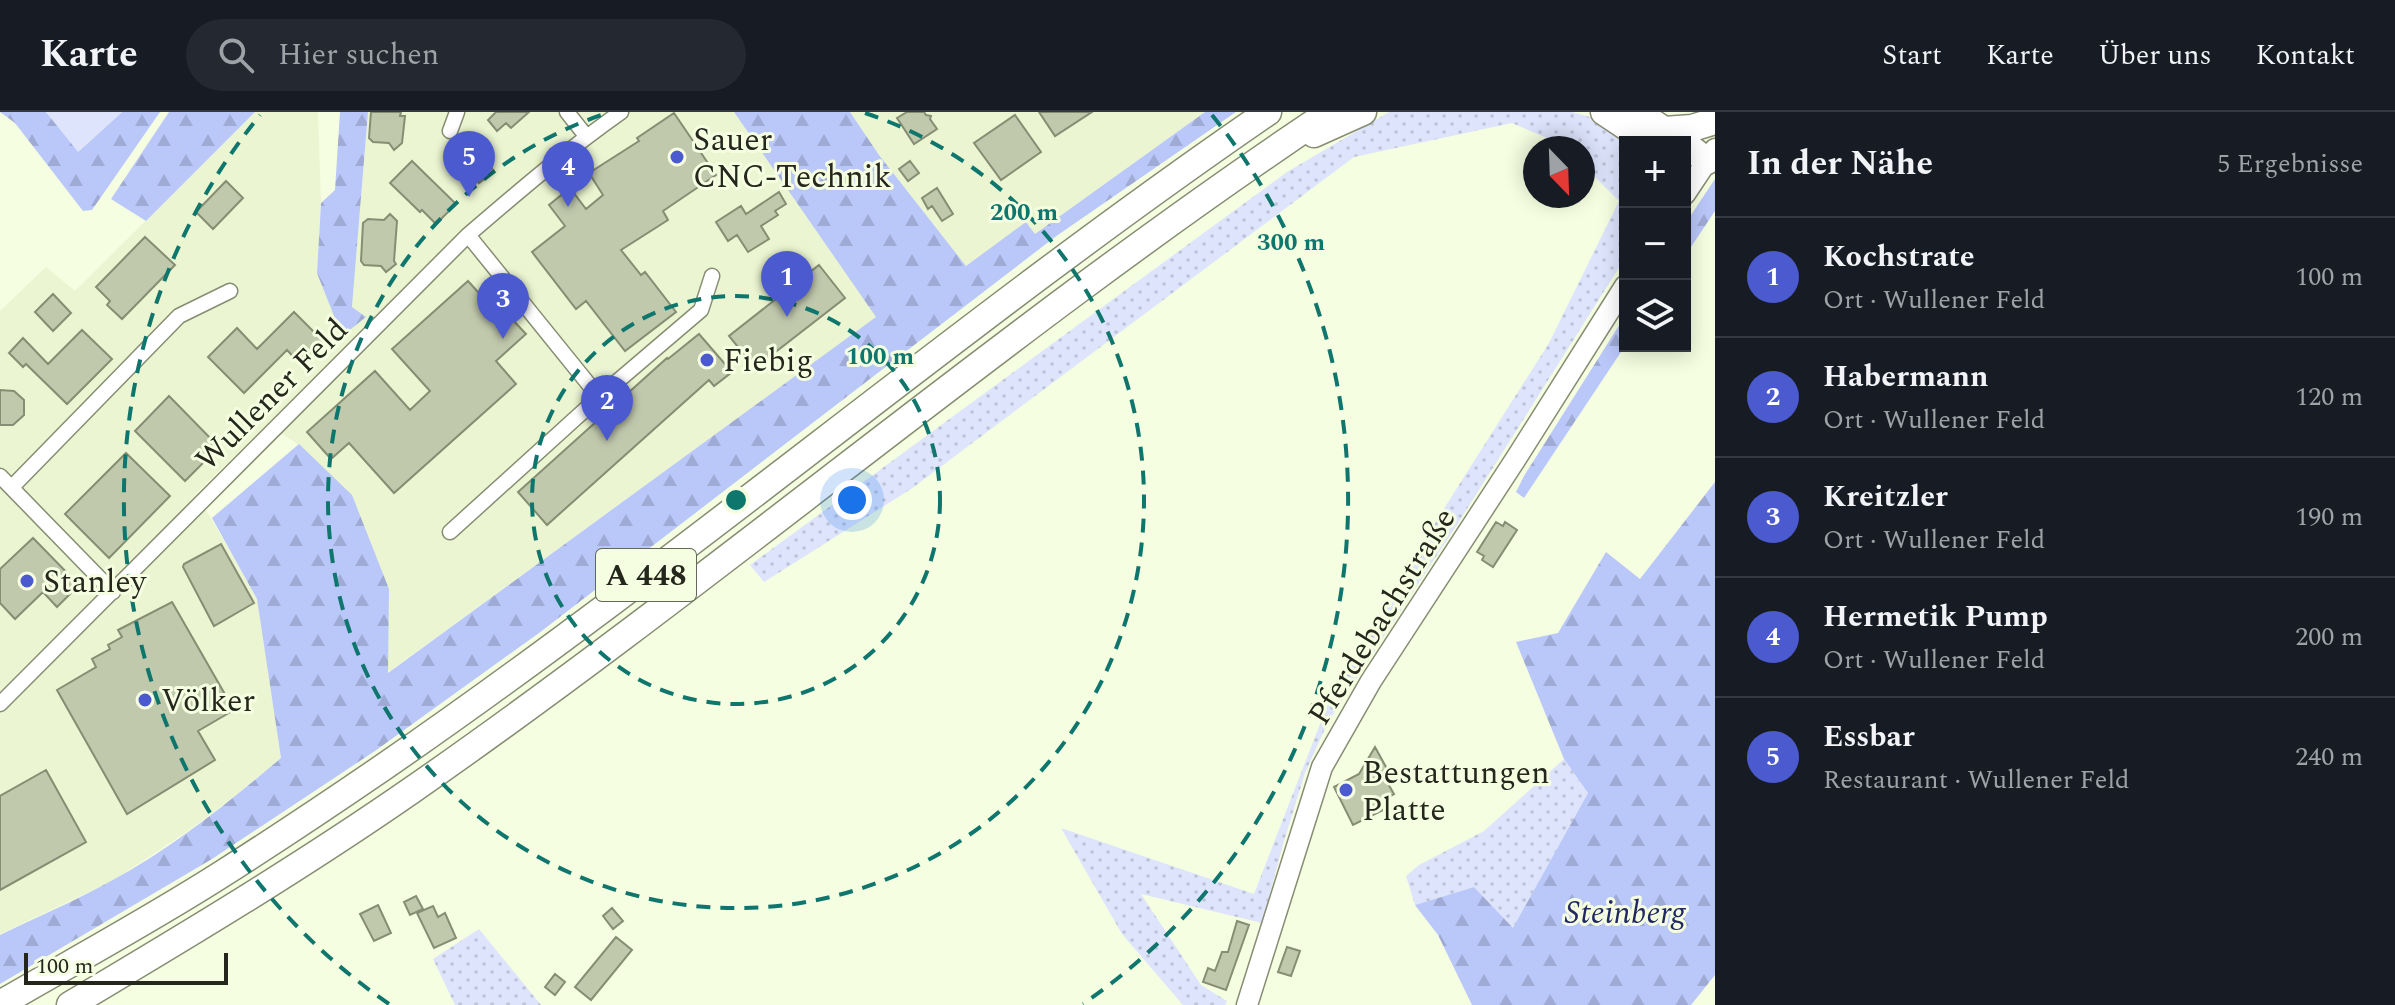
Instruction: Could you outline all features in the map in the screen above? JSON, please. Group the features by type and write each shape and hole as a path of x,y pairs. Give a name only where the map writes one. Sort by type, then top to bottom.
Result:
{"highway":[{"name":"A 448","path":"0,1004 220,876 386,765 548,649 1030,283 1268,112"},
{"name":"A 448","path":"70,1005 251,897 411,790 571,675 1085,285 1330,112"},
{"path":"1270,152 1363,112"},
{"path":"1604,112 1663,136"},
{"path":"1637,112 1666,136"},
{"path":"1676,136 1715,121"}],"main road":[{"name":"Pferdebachstraße","path":"1247,1005 1322,767 1371,681 1619,296"}],"street":[{"path":"450,131 457,112"},
{"path":"567,112 586,136"},
{"name":"Wullener Feld","path":"0,704 468,235 586,136 621,112"},
{"path":"468,235 599,397"},
{"path":"450,532 599,397 701,310 712,276"},
{"path":"12,487 179,316 230,291"},
{"path":"0,476 113,592"}],"shaded area":[{"path":"46,112 122,112 78,152"},
{"path":"255,112 318,112 321,203 317,273 352,308 368,112 734,112 877,317 387,673 389,589 351,495 296,443 268,425 195,494 257,599 281,758 185,833 112,881 0,934 0,311 46,267 75,291"},
{"path":"850,112 1205,112 1035,234 966,266 879,155"},
{"path":"1389,112 1572,112 1590,117 1619,137 1619,201 1595,177 1595,136 1542,136 1512,123 1354,157 911,489 764,582 750,565 1287,172"},
{"path":"1619,201 1619,268 1328,722 1305,773 1262,923 1141,894 1201,985 1227,1001 1225,1005 1183,1005 1122,934 1061,828 1254,894 1327,706 1438,518 1549,343"},
{"path":"1564,759 1588,793 1513,929 1474,887 1415,905 1406,876 1419,865 1484,831"},
{"path":"479,929 541,1005 455,1005 433,959"}],"green space":[{"path":"0,112 46,112 79,151 122,112 160,112 92,210 83,211 15,123"},
{"path":"169,112 255,112 146,221 111,199"},
{"path":"340,112 368,112 352,307 366,317 342,336 317,273 321,203 335,190"},
{"path":"734,112 850,112 879,155 966,266 1026,222 1035,234 1205,112 1236,112 1055,237 539,633 375,751 212,859 0,984 0,935 134,868 220,808 281,758 257,599 212,518 299,444 352,495 389,589 388,673 876,317"},
{"path":"1715,179 1715,211 1691,247 1691,215"},
{"path":"1619,326 1621,352 1524,498 1516,492"},
{"name":"Steinberg","path":"1715,482 1715,975 1691,1005 1472,1005 1438,935 1415,905 1474,887 1513,928 1588,793 1564,759 1516,642 1558,633 1606,552 1640,579"}],"building":[{"path":"371,112 401,112 400,116 405,116 402,143 394,150 389,143 373,142 369,138"},
{"path":"496,112 529,112 511,128 506,123 497,131 488,120"},
{"path":"907,112 924,112 931,116 937,129 914,144 897,118"},
{"path":"1039,112 1092,112 1055,136"},
{"path":"674,113 716,175 663,211 668,220 621,250 641,275 645,272 676,312 625,351 586,301 576,309 532,252 565,226 549,205 570,188 586,209 603,195 589,173 639,141 637,138"},
{"path":"1015,115 1041,152 1001,180 974,143"},
{"path":"477,151 494,171 479,183 462,163"},
{"path":"412,161 456,204 436,224 390,183"},
{"path":"910,161 919,173 908,181 899,169"},
{"path":"226,181 243,198 213,229 196,212"},
{"path":"937,188 953,214 942,221 932,206 928,209 922,198"},
{"path":"779,192 786,204 775,211 778,215 761,226 769,239 748,252 737,235 728,241 716,222 741,206 746,214"},
{"path":"390,214 397,221 396,264 386,272 381,266 364,265 361,261 363,223 368,219 384,220"},
{"path":"145,237 175,265 122,319 107,305 110,301 96,287"},
{"path":"819,265 845,298 755,368 729,336"},
{"path":"468,281 506,323 511,318 526,334 496,361 516,384 394,493 349,443 331,459 307,432 375,371 410,410 430,391 392,349"},
{"path":"53,294 71,313 53,331 35,312"},
{"path":"294,312 324,342 301,365 287,350 244,393 208,357 237,328 257,349"},
{"path":"82,330 112,359 67,404 26,364 23,367 9,353 23,338 48,364"},
{"path":"699,334 732,372 714,386 709,380 547,525 518,492 667,358"},
{"path":"0,390 14,391 24,400 24,415 13,425 0,425"},
{"path":"169,396 219,447 185,481 135,431"},
{"path":"126,453 170,496 109,558 65,514"},
{"path":"1496,522 1503,526 1505,522 1517,530 1493,567 1482,560 1484,556 1477,552"},
{"name":"Stanley","path":"33,538 79,585 57,607 43,592 15,619 0,603 0,569"},
{"name":"Völker","path":"221,544 254,603 214,626 183,567"},
{"name":"Völker","path":"172,602 234,710 198,731 215,760 127,814 57,690 96,667 92,659 110,649 108,645 122,637 118,630"},
{"path":"1375,747 1391,776 1386,780 1394,794 1381,801 1385,809 1353,825 1334,787 1359,774"},
{"path":"46,770 86,842 0,890 0,796"},
{"path":"416,896 423,909 410,915 404,902"},
{"path":"378,905 391,933 374,941 360,914"},
{"path":"433,906 438,917 445,913 456,938 434,948 417,913"},
{"path":"612,908 623,921 613,929 603,916"},
{"path":"1237,921 1249,925 1226,990 1203,982 1208,968 1215,971 1222,952 1228,952"},
{"path":"616,937 632,950 591,1000 575,987"},
{"path":"1287,947 1300,951 1291,976 1278,972"},
{"path":"555,974 565,982 555,995 545,987"}],"place":[{"name":"Sauer CNC-Technik","path":"677,157"},
{"name":"Essbar","path":"469,197"},
{"name":"Hermetik Pump","path":"568,207"},
{"name":"Kochstrate","path":"787,317"},
{"name":"Kreitzler","path":"503,339"},
{"name":"Fiebig","path":"707,360"},
{"name":"Habermann","path":"607,441"},
{"name":"Stanley","path":"27,581"},
{"name":"Völker","path":"145,700"},
{"name":"Bestattungen Platte","path":"1346,790"}]}
